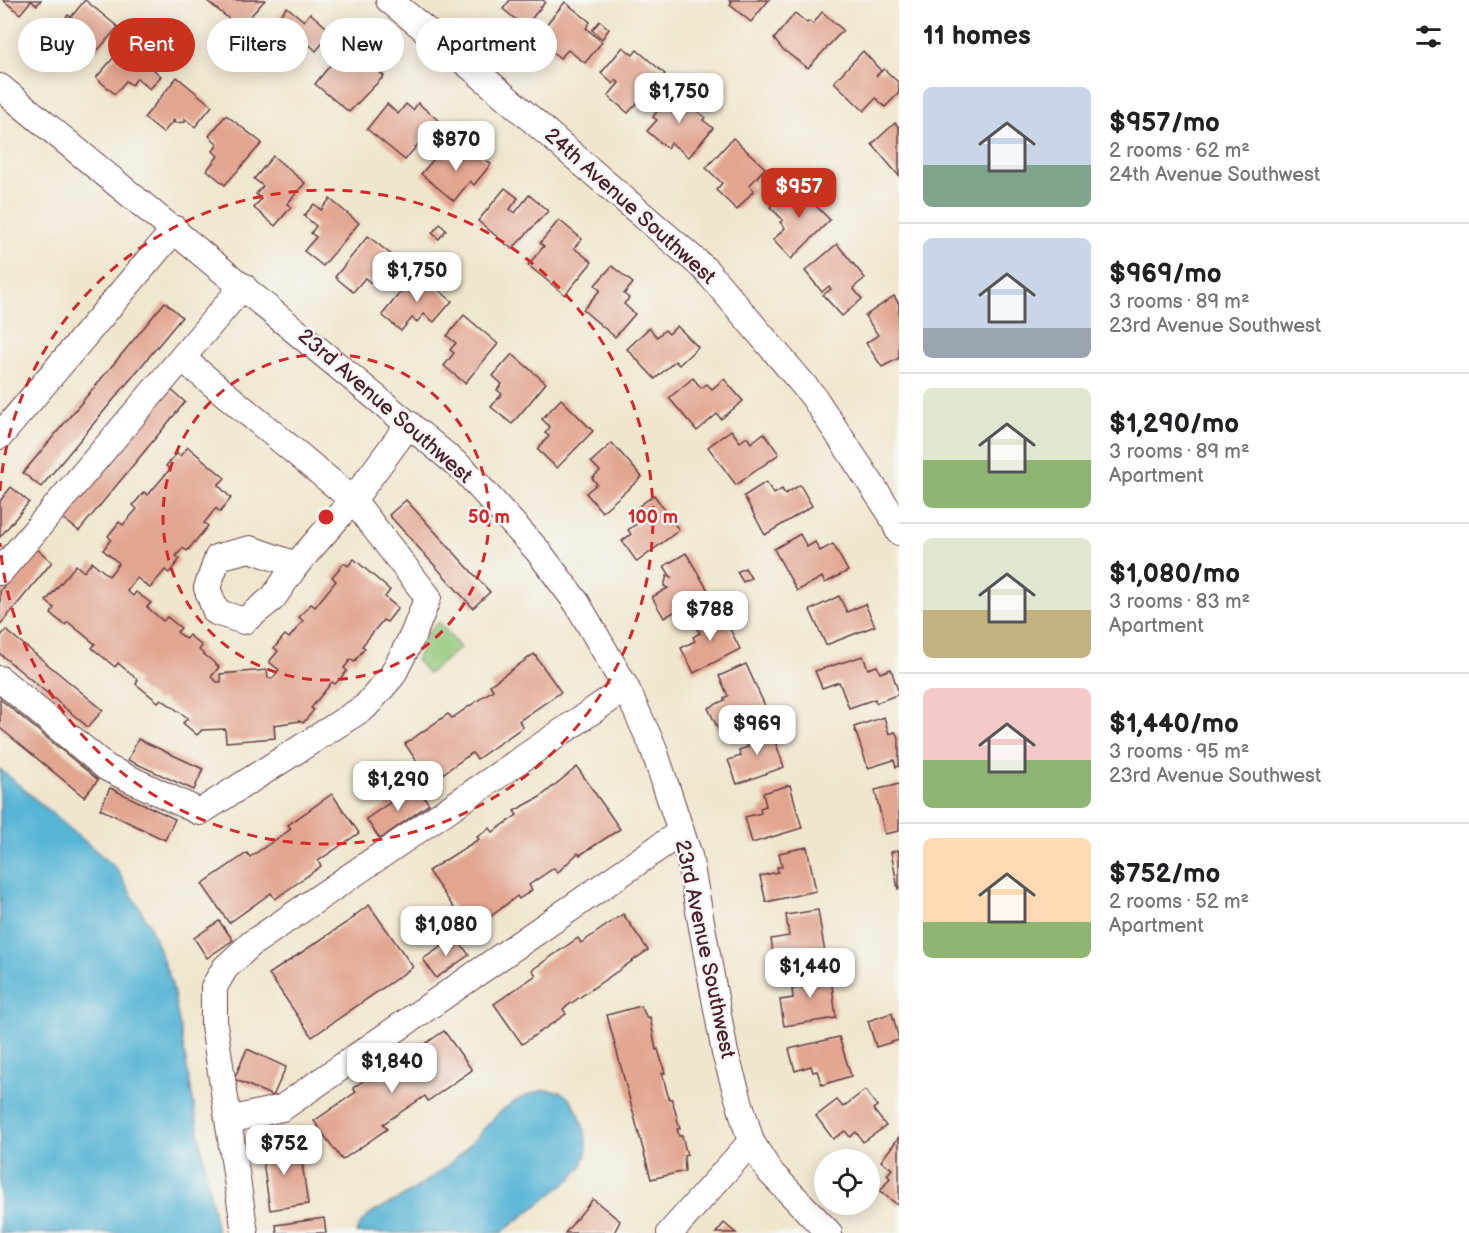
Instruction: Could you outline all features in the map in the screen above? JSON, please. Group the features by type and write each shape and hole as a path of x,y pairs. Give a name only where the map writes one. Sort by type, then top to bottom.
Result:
{"street":[{"name":"24th Avenue Southwest","path":"389,0 472,68 705,269 813,396 891,514 899,532"},
{"name":"23rd Avenue Southwest","path":"0,87 175,229 465,471 538,551 577,603 626,688 653,747 689,856 725,1053 751,1142 770,1172 829,1233"},
{"path":"0,436 175,229"},
{"path":"0,572 243,286"},
{"path":"0,679 106,768 200,812 365,707 392,676 413,635 428,597 353,500 183,359"},
{"path":"296,565 353,500 409,424"},
{"path":"245,1233 214,1025 214,987 225,968 251,944 626,688"},
{"path":"229,1120 282,1108 681,832"},
{"path":"670,1233 751,1142"}],"green space":[{"path":"439,622 460,648 428,674 416,660 429,631"}],"water":[{"path":"0,769 116,868 150,926 172,984 217,1233 0,1233"},
{"path":"545,1090 561,1092 571,1100 585,1132 587,1150 582,1166 571,1179 501,1233 356,1233 369,1215 402,1197 449,1164 505,1108 516,1100"}],"building":[{"path":"3,0 41,0 37,5 31,1 20,14"},
{"path":"85,0 108,19 108,38 98,50 96,48 96,18 65,18 68,15 71,17"},
{"path":"206,0 265,0 249,18 228,18"},
{"path":"510,0 543,0 545,2 532,18 514,18 503,9"},
{"path":"729,0 769,0 751,22 730,5 732,2"},
{"path":"565,2 590,22 586,28 602,42 585,63 568,50 560,58 557,56 557,18 552,18"},
{"path":"287,7 300,18 278,18"},
{"path":"822,12 843,30 808,68 782,49 774,39 795,13 807,23 809,21 813,24"},
{"path":"310,13 320,22 320,46 316,51 310,45 308,48 306,18"},
{"path":"600,21 609,29 602,39 592,30"},
{"path":"623,47 633,55 637,50 665,74 628,113 608,96 619,83 616,80 613,84 601,73"},
{"path":"863,51 881,71 876,76 884,69 899,83 899,93 885,107 876,98 864,111 834,82"},
{"path":"108,64 108,72 156,72 161,76 150,89 137,78 132,85 126,81 115,94 96,78"},
{"path":"325,72 379,72 384,76 349,112 315,84"},
{"path":"177,77 212,106 195,127 185,119 185,122 174,123 174,120 163,133 144,118"},
{"path":"671,90 685,95 691,109 705,117 703,120 713,128 689,157 671,143 667,148 647,131 657,120 653,117"},
{"path":"418,103 438,120 405,160 367,129 387,104 398,114 406,104 413,110"},
{"path":"226,115 262,143 225,185 207,170 218,156 213,151 218,144 209,136"},
{"path":"895,123 899,127 899,176 872,144"},
{"path":"733,138 765,168 749,186 754,190 737,210 716,190 722,183 706,168"},
{"path":"470,147 491,164 474,185 470,181 454,201 421,174 441,151 451,159 455,153 461,158"},
{"path":"273,156 305,183 287,204 291,207 275,226 254,208 261,199 256,194 263,186 254,179"},
{"path":"809,183 822,195 814,204 830,220 791,259 773,240 785,228 780,222 783,220 770,207 793,185 800,192"},
{"path":"505,188 518,198 510,209 515,213 529,195 548,211 512,249 478,221"},
{"path":"330,199 359,223 323,266 304,251 316,237 311,233 316,226 304,216 314,204 321,210"},
{"path":"559,220 582,239 574,248 592,262 565,295 528,265 544,246 540,243"},
{"path":"440,224 446,230 439,239 432,233"},
{"path":"368,236 403,264 386,285 376,277 371,283 365,278 353,292 335,277"},
{"path":"837,244 865,278 853,288 862,299 842,316 823,295 831,289 829,286 822,292 805,271"},
{"path":"612,266 633,283 624,294 629,298 624,304 635,314 615,337 583,310 600,290 595,285"},
{"path":"417,272 452,301 434,322 424,314 417,322 412,318 401,331 382,315"},
{"path":"894,296 899,304 899,358 882,367 866,343 878,335 865,316"},
{"path":"165,302 182,317 41,487 23,473"},
{"path":"464,315 498,344 465,383 444,366 454,353 450,350 456,343 447,336"},
{"path":"677,326 698,347 679,365 675,361 655,379 627,349 649,328 657,337 665,330 669,334"},
{"path":"512,354 546,383 512,424 491,407 502,394 497,390 502,384 493,376"},
{"path":"693,378 701,388 707,384 712,389 724,379 743,401 721,419 717,414 697,431 669,398"},
{"path":"168,387 185,402 79,531 61,517"},
{"path":"561,399 593,431 557,468 537,449 549,436 545,433 550,427 542,419"},
{"path":"731,430 740,442 747,437 751,443 764,433 779,454 736,485 708,447"},
{"path":"612,443 642,477 602,512 586,493 597,484 592,478 600,471 591,462"},
{"path":"188,447 225,478 218,485 231,498 220,512 216,508 204,523 208,526 187,551 183,548 176,556 180,559 169,573 165,570 150,588 137,578 127,591 133,596 136,592 151,603 147,607 163,621 167,617 181,628 177,632 186,639 189,635 202,646 199,650 219,667 211,677 217,682 221,682 220,674 267,670 268,678 273,678 279,670 269,662 278,651 274,648 285,635 289,638 303,621 299,617 311,604 315,607 336,581 332,577 344,563 348,566 354,559 390,590 385,597 398,608 387,622 383,620 362,646 365,648 354,662 351,659 344,668 347,671 335,684 332,682 311,708 314,710 303,723 300,721 274,725 275,738 226,742 225,729 202,730 197,735 183,723 188,718 161,699 158,702 136,684 138,680 118,663 115,667 92,648 95,644 68,622 65,625 51,614 54,608 46,601 76,565 84,572 92,562 109,576 119,563 103,550 111,539 108,536 119,522 123,525 137,509 133,505 144,492 148,495 170,469 166,466 177,453 180,456"},
{"path":"766,482 774,494 782,489 785,494 800,485 812,506 765,535 744,496"},
{"path":"11,487 29,502 0,537 0,501"},
{"path":"654,495 679,530 637,562 622,541 631,534 628,530 639,522 631,512"},
{"path":"406,500 490,592 473,608 389,515"},
{"path":"800,534 807,547 815,542 820,551 833,544 848,571 825,583 822,577 797,591 774,549"},
{"path":"36,548 52,562 0,625 0,591"},
{"path":"686,553 709,592 664,618 652,597 668,588 664,586 667,576 671,577 664,566"},
{"path":"745,568 751,578 743,582 737,572"},
{"path":"839,596 847,612 865,604 875,626 826,645 810,610"},
{"path":"720,609 740,649 694,673 681,648 695,641 693,637 700,633 694,623"},
{"path":"6,630 103,710 88,727 0,654 0,637"},
{"path":"534,654 561,692 519,721 523,727 477,759 472,753 431,782 405,744 448,714 452,718 493,690 490,685"},
{"path":"863,656 868,669 877,666 880,673 891,669 899,694 876,703 875,699 849,708 839,682 822,688 815,671"},
{"path":"746,664 765,706 719,731 708,708 725,700 724,698 728,696 719,676"},
{"path":"0,699 98,780 84,797 0,728"},
{"path":"884,717 889,734 895,732 899,738 899,766 896,767 894,760 868,768 854,727"},
{"path":"770,726 784,767 737,784 728,760 741,756 739,750 748,747 744,735"},
{"path":"138,739 203,769 194,790 128,760"},
{"path":"577,767 620,829 580,855 578,853 557,873 554,868 529,885 532,890 519,899 517,896 471,932 428,871 479,839 477,837 490,828 493,832 517,815 514,811 540,797"},
{"path":"899,784 899,831 885,834 875,790"},
{"path":"416,785 429,804 380,839 366,819"},
{"path":"790,785 802,828 752,843 745,817 761,813 760,808 766,806 763,793"},
{"path":"110,788 175,819 165,840 100,809"},
{"path":"332,794 359,833 318,861 321,866 275,899 271,893 229,923 202,884 247,853 250,857 291,829 288,825"},
{"path":"807,847 816,891 766,902 760,876 778,872 777,867 782,867 779,853"},
{"path":"899,850 899,888 898,889 891,852"},
{"path":"369,905 413,967 312,1037 269,974 355,917"},
{"path":"818,910 825,953 800,957 801,962 775,966 771,939 789,936 786,915"},
{"path":"623,914 648,950 563,1009 566,1014 522,1044 494,1004 536,975 532,970 578,938 581,943"},
{"path":"219,921 233,940 207,958 194,938"},
{"path":"456,937 469,955 436,978 423,959"},
{"path":"830,969 836,1018 784,1026 780,1000 793,998 792,989 800,988 799,972"},
{"path":"641,1006 647,1018 650,1017 656,1050 658,1049 665,1073 662,1073 680,1129 677,1129 679,1136 682,1136 687,1155 684,1156 685,1171 651,1179 607,1015"},
{"path":"892,1013 899,1040 876,1047 868,1021"},
{"path":"444,1031 472,1070 428,1101 425,1096 383,1124 387,1129 342,1160 314,1121 356,1092 353,1088 400,1055 403,1059"},
{"path":"839,1037 851,1076 822,1085 817,1071 813,1072 811,1066 795,1071 789,1049"},
{"path":"247,1049 286,1067 273,1096 234,1079"},
{"path":"865,1090 877,1106 873,1109 886,1126 863,1142 856,1132 850,1137 845,1131 833,1139 816,1116 837,1100 843,1107"},
{"path":"899,1137 899,1206 880,1191 890,1178 887,1175 892,1169 881,1161"},
{"path":"299,1142 308,1204 270,1210 261,1148"},
{"path":"593,1199 620,1221 614,1233 565,1233"},
{"path":"324,1218 326,1233 277,1233 276,1225"},
{"path":"724,1223 736,1233 716,1233"}]}
